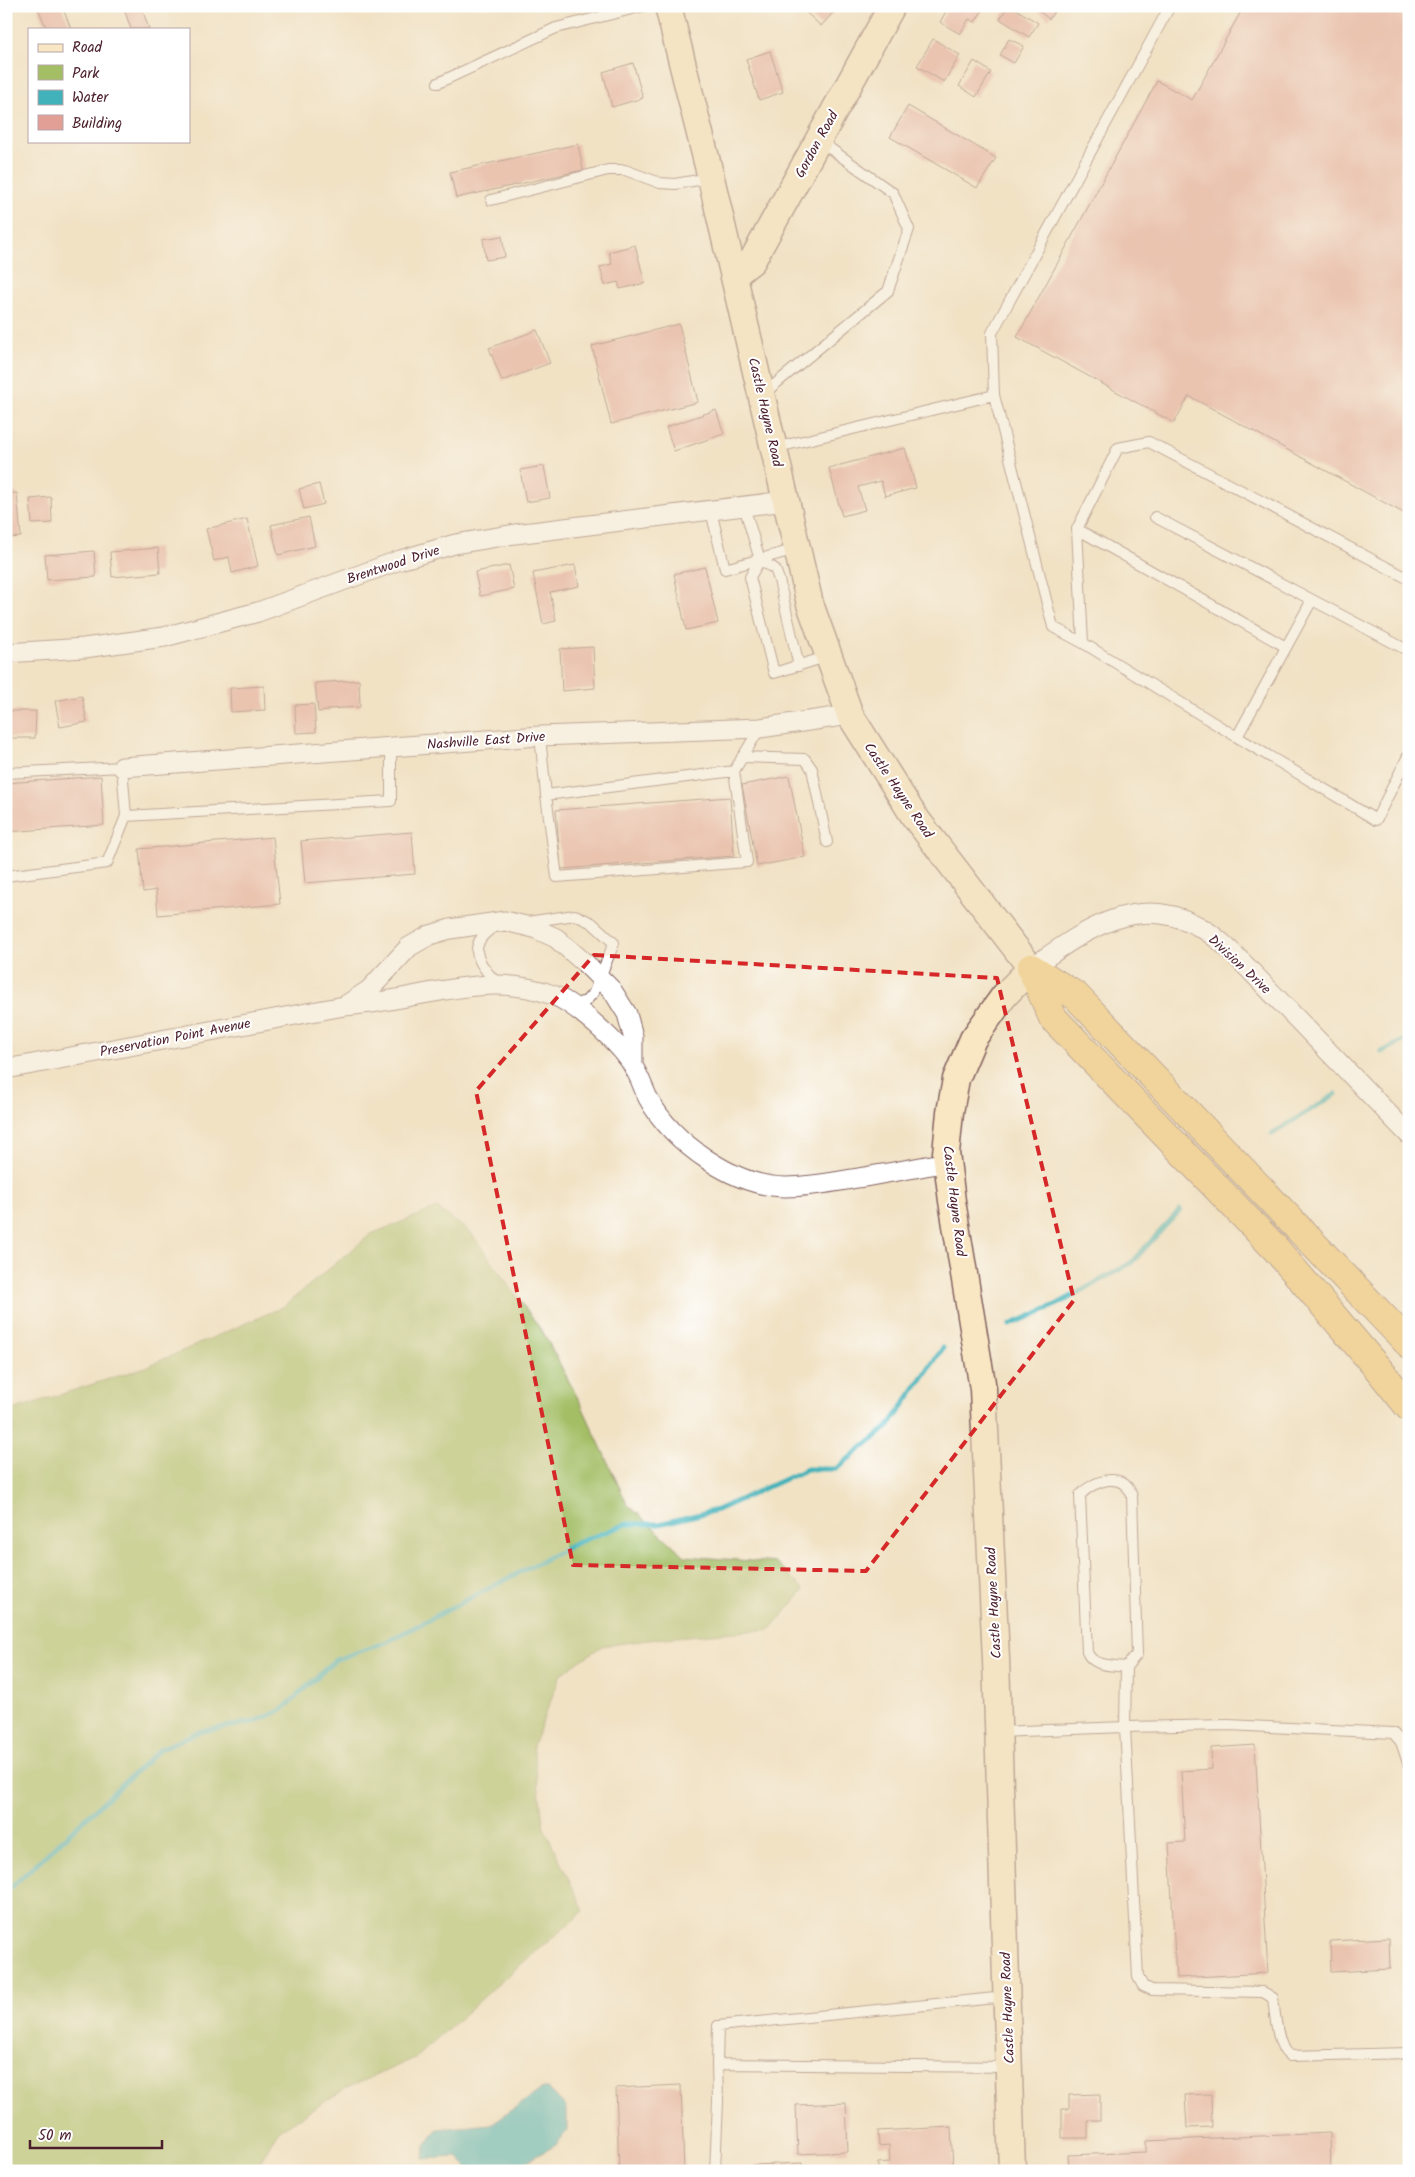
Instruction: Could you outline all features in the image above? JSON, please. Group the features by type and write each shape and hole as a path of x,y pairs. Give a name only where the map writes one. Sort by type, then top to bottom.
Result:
{"highway":[{"path":"1031,968 1053,1018 1275,1248 1332,1301 1409,1381"},
{"path":"1031,968 1076,996 1370,1301 1409,1344"},
{"path":"1275,1248 1380,1370 1409,1407"},
{"path":"1370,1301 1409,1338"}],"main road":[{"name":"Castle Hayne Road","path":"668,6 711,178 810,604 850,715 914,816 1031,968 1004,996 973,1039 956,1078 946,1153 983,1388 998,1732 1012,2171"},
{"name":"Gordon Road","path":"734,276 752,261 892,6"}],"street":[{"name":"Brentwood Drive","path":"6,654 84,648 164,638 258,612 400,560 455,544 516,534 786,501"},
{"name":"Nashville East Drive","path":"122,767 540,736 760,728 850,715"},
{"name":"Division Drive","path":"1031,968 1092,927 1120,916 1142,914 1166,915 1195,924 1220,942 1243,963 1409,1135"},
{"name":"Preservation Point Avenue","path":"344,1006 369,990 408,947 430,934 450,929 511,922 534,928 556,938 612,990 627,1014 632,1036 633,1066"},
{"name":"Preservation Point Avenue","path":"6,1068 344,1006 370,1004 479,984 498,984 527,988 554,995 570,1005 604,1032 633,1066 649,1100 675,1135 705,1159 754,1182 786,1187 833,1182 947,1162"}],"lane":[{"path":"438,83 556,28 644,6"},
{"path":"1170,6 992,333 994,395 1053,627 1083,643 1376,820 1409,754"},
{"path":"762,396 888,291 909,229 893,193 818,140"},
{"path":"491,200 608,170 625,170 660,182 675,184 711,178"},
{"path":"774,448 994,395"},
{"path":"1083,643 1077,529 1118,448 1148,442 1409,579"},
{"path":"744,506 760,560 775,569 799,666"},
{"path":"711,511 725,569 797,548"},
{"path":"1155,517 1409,651"},
{"path":"1077,529 1286,647"},
{"path":"760,560 750,577 774,673 830,656"},
{"path":"1237,737 1312,600"},
{"path":"540,736 557,877 747,862 734,770 760,728"},
{"path":"126,816 391,802 392,747"},
{"path":"742,757 805,760 812,769 827,842"},
{"path":"6,773 122,767 126,816 108,863 6,876"},
{"path":"546,796 734,770"},
{"path":"498,984 483,969 477,954 479,939 487,931 511,922 575,915 592,923 614,943 594,992 586,1000 570,1005"},
{"path":"1126,1667 1094,1662 1090,1660 1087,1652 1080,1495 1100,1480 1110,1479 1124,1484 1130,1490 1132,1496 1137,1654 1126,1667 1125,1727 1138,1977 1143,1986 1152,1990 1263,1992 1269,1995 1273,1998 1281,2044 1285,2053 1290,2056 1409,2053"},
{"path":"998,1732 1229,1725 1393,1733 1401,1742 1409,1766"},
{"path":"716,2171 718,2026 1007,1997"},
{"path":"717,2064 1009,2067"}],"highlighted area":[{"path":"594,955 997,978 1074,1300 866,1571 573,1565 476,1091"}],"green space":[{"path":"437,1208 471,1233 544,1334 582,1406 627,1504 685,1556 777,1563 804,1590 771,1629 664,1638 602,1646 561,1674 533,1746 544,1828 584,1911 415,2058 345,2089 277,2132 255,2171 6,2171 6,1412 143,1368 283,1307 371,1234"}],"water":[{"path":"542,2089 549,2089 567,2108 567,2131 556,2145 510,2171 468,2171 466,2166 457,2157 424,2159 425,2146 437,2129 491,2124"}],"building":[{"path":"37,6 62,6 71,28 47,28"},
{"path":"123,6 141,6 149,28 131,28"},
{"path":"799,6 839,6 821,26"},
{"path":"949,6 981,6 984,8 975,22 969,19 960,34 940,22"},
{"path":"1008,6 1038,23 1029,37 1000,19"},
{"path":"1036,6 1058,6 1049,19 1035,8"},
{"path":"1244,6 1409,6 1409,516 1189,396 1174,423 1017,337 1157,81 1192,100"},
{"path":"933,39 960,55 944,82 917,66"},
{"path":"1009,39 1024,46 1014,63 1000,55"},
{"path":"770,51 783,92 759,100 746,59"},
{"path":"974,61 991,72 976,97 959,86"},
{"path":"633,63 643,98 612,107 603,72"},
{"path":"908,106 996,158 977,188 890,137"},
{"path":"578,144 583,170 456,198 450,172"},
{"path":"502,236 505,257 486,260 483,239"},
{"path":"635,245 645,283 620,289 618,282 605,285 600,267 612,264 609,252"},
{"path":"679,324 698,402 611,424 592,346"},
{"path":"537,330 550,363 502,381 489,348"},
{"path":"716,410 724,434 674,451 666,427"},
{"path":"905,448 916,488 885,496 881,481 858,487 865,510 842,516 829,468"},
{"path":"544,466 550,498 526,502 520,470"},
{"path":"319,484 324,504 304,509 299,489"},
{"path":"17,493 21,537 6,538 6,494"},
{"path":"51,497 52,523 32,524 30,499"},
{"path":"309,517 315,546 278,555 271,525"},
{"path":"247,519 258,566 232,573 229,557 214,561 206,529"},
{"path":"158,548 160,573 112,577 110,552"},
{"path":"94,551 96,577 47,580 45,555"},
{"path":"509,565 514,589 480,596 475,572"},
{"path":"575,565 579,586 550,592 556,621 543,624 533,573"},
{"path":"705,567 718,623 686,630 674,574"},
{"path":"593,647 595,688 562,691 560,649"},
{"path":"359,680 360,707 328,709 328,711 318,712 315,683"},
{"path":"264,686 265,710 231,712 230,688"},
{"path":"82,696 87,722 60,727 55,701"},
{"path":"314,704 316,732 296,733 295,705"},
{"path":"8,711 36,711 35,738 8,738"},
{"path":"101,776 104,825 6,832 6,783"},
{"path":"789,776 805,857 757,866 742,785"},
{"path":"730,797 734,856 561,869 556,810"},
{"path":"412,832 415,874 305,883 301,841"},
{"path":"273,837 280,904 158,915 156,890 143,892 139,849"},
{"path":"1255,1745 1268,1973 1176,1978 1169,1843 1185,1842 1181,1771 1212,1769 1211,1748"},
{"path":"1389,1938 1390,1969 1331,1972 1330,1941"},
{"path":"681,2085 684,2171 619,2171 616,2088"},
{"path":"1100,2094 1100,2120 1088,2120 1088,2138 1062,2138 1062,2109 1069,2109 1069,2095"},
{"path":"1211,2094 1212,2127 1187,2128 1185,2095"},
{"path":"846,2103 848,2152 798,2154 796,2105"},
{"path":"951,2127 953,2171 878,2171 878,2163 890,2162 889,2145 879,2146 878,2131"},
{"path":"1330,2133 1331,2171 1069,2171 1068,2155 1146,2152 1146,2141"},
{"path":"803,2163 803,2171 753,2171 753,2165"}],"waterway":[{"path":"1381,1052 1409,1038"},
{"path":"1272,1134 1336,1094"},
{"path":"1010,1325 1058,1304 1131,1263 1180,1210"},
{"path":"6,1892 160,1749 198,1732 253,1722 282,1710 335,1660 386,1642 576,1543 627,1524 659,1524 717,1510 807,1469 836,1469 889,1426 943,1348"}]}
